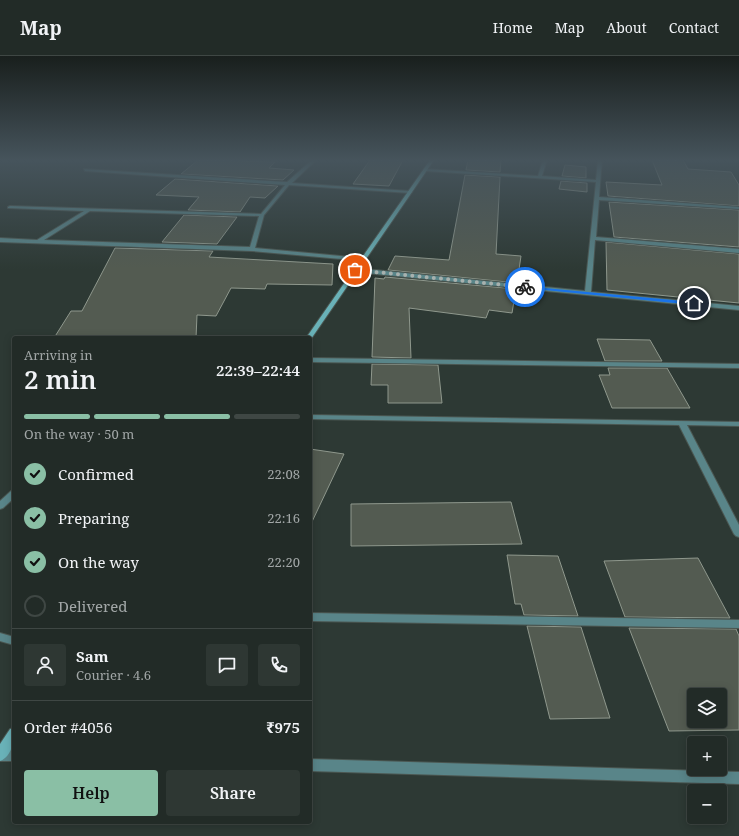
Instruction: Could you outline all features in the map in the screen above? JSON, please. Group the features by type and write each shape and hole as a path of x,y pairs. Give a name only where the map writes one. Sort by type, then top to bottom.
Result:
{"main road":[{"path":"310,336 407,196"},
{"path":"0,755 12,736"}],"street":[{"path":"252,249 262,215 278,196"},
{"path":"588,293 596,198 739,208"},
{"path":"10,208 262,215"},
{"path":"37,242 88,210"},
{"path":"593,238 739,251"},
{"path":"0,240 252,249 362,260"},
{"path":"355,270 739,308"},
{"path":"312,360 739,366"},
{"path":"312,417 739,424"},
{"path":"682,423 739,534"},
{"path":"0,506 12,495"},
{"path":"312,617 739,624"},
{"path":"0,637 12,640"},
{"path":"0,755 12,755"},
{"path":"312,765 739,778"}],"building":[{"path":"186,196 267,196 265,198 250,197 240,212 188,210 199,197"},
{"path":"461,196 499,196 496,254 521,256 517,283 388,270 395,256 449,260"},
{"path":"613,196 739,196 739,206"},
{"path":"609,202 739,210 739,247 614,237"},
{"path":"184,215 237,217 217,244 162,242"},
{"path":"606,242 739,254 739,303 607,290"},
{"path":"115,248 213,251 209,257 333,264 332,285 267,284 265,289 231,288 216,316 197,315 196,336 55,336 71,311 82,311"},
{"path":"385,277 516,289 512,313 489,310 486,318 409,308 411,358 372,357 375,278 384,279"},
{"path":"597,339 650,340 662,361 605,361"},
{"path":"372,364 438,365 442,403 388,403 388,385 371,385"},
{"path":"608,368 667,368 690,408 612,408 599,375 610,375"},
{"path":"312,449 344,454 312,522"},
{"path":"511,502 522,544 351,546 351,504"},
{"path":"507,555 558,556 578,616 524,615 521,604 515,604"},
{"path":"698,558 730,618 625,617 604,561"},
{"path":"527,626 581,627 610,718 550,719"},
{"path":"629,628 736,629 739,636 739,730 669,731"}],"way so far":[{"path":"355,270 525,287"}],"route":[{"path":"525,287 694,303"}]}
